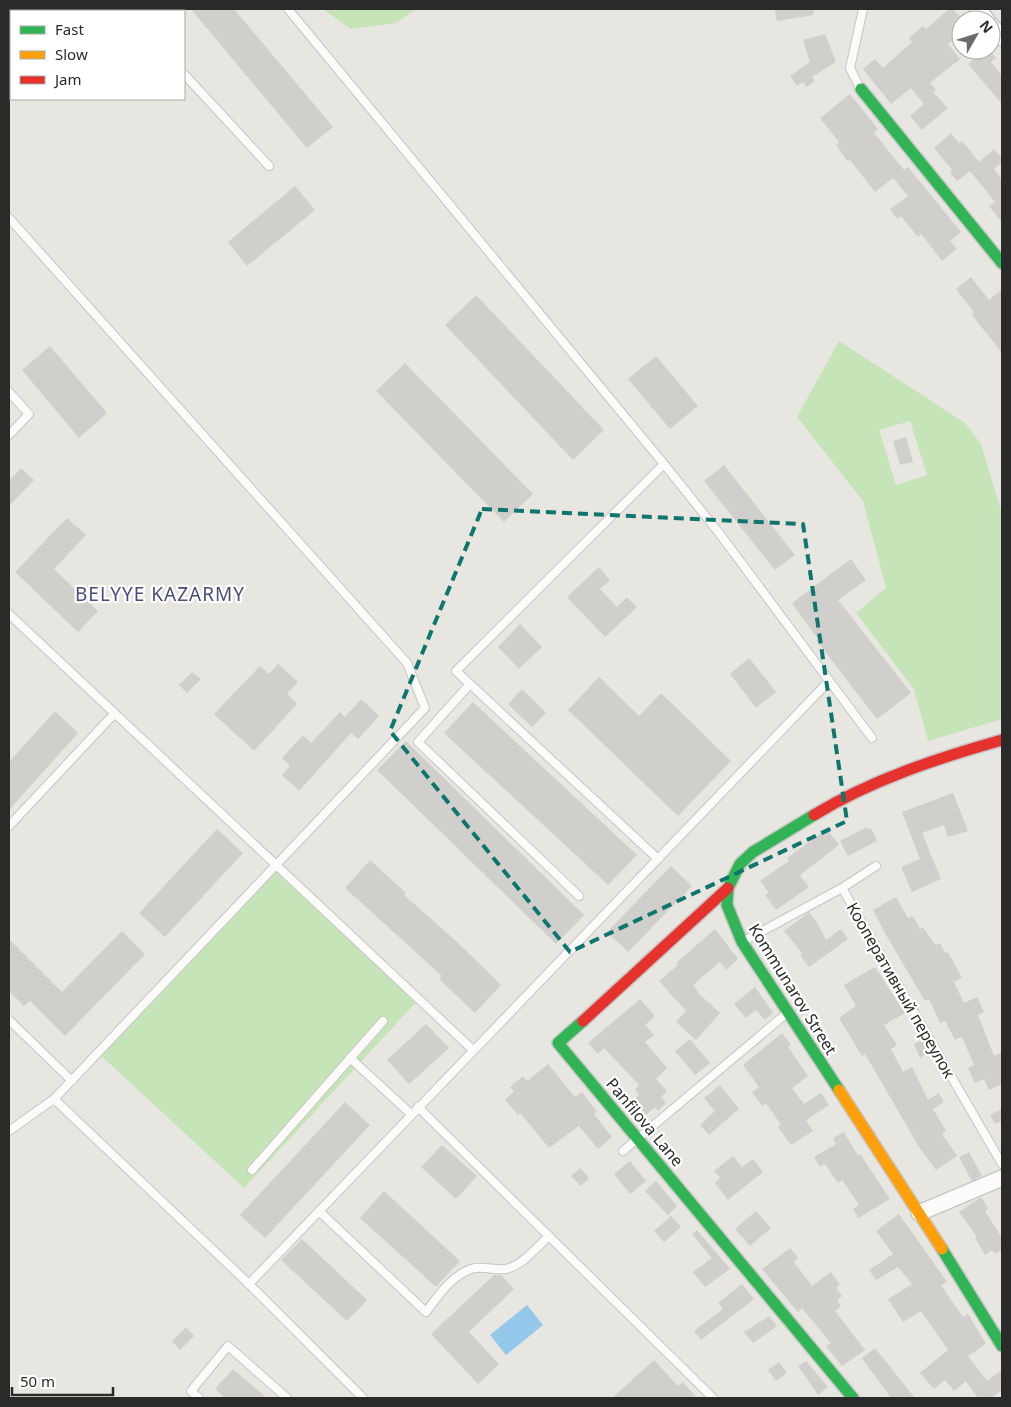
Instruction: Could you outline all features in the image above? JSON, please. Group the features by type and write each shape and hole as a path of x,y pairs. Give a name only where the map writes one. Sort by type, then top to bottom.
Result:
{"street":[{"path":"861,88 1002,263"},
{"name":"Kommunarov Street","path":"1002,740 955,752 846,795 754,852 740,864 728,888 729,912 742,942 919,1213 1002,1346"},
{"name":"Panfilova Lane","path":"728,888 558,1044 853,1398"},
{"path":"919,1213 1002,1178"}],"lane":[{"path":"288,9 664,464 872,738"},
{"path":"861,88 850,68 863,9"},
{"path":"185,75 269,166"},
{"path":"9,218 407,663 425,708 54,1100 9,1131"},
{"path":"9,392 28,414 9,434"},
{"path":"658,858 456,671 664,464"},
{"path":"9,614 473,1050"},
{"path":"249,1284 829,680"},
{"path":"470,684 418,742 580,896"},
{"path":"9,826 114,714"},
{"path":"842,888 876,866"},
{"name":"Кооперативный переулок","path":"742,942 842,888 1002,1164"},
{"path":"622,1151 787,1013"},
{"path":"9,1020 72,1081"},
{"path":"252,1170 383,1021"},
{"path":"350,1058 411,1114"},
{"path":"54,1100 249,1284 363,1398"},
{"path":"418,1107 713,1398"},
{"path":"319,1211 426,1312 451,1280 469,1270 482,1267 506,1269 523,1260 549,1236"},
{"path":"199,1398 191,1391 228,1346 287,1398"}],"highlighted area":[{"path":"482,509 803,524 847,821 570,952 390,731"}],"green space":[{"path":"323,9 416,9 396,23 351,29"},
{"path":"839,341 965,423 981,444 1002,514 1002,719 928,741 914,689 856,613 886,588 863,501 797,417","holes":["910,421 927,475 896,485 879,430"]},
{"path":"276,866 419,999 244,1188 98,1053"}],"water":[{"path":"527,1305 543,1325 506,1355 490,1335"}],"building":[{"path":"191,9 234,9 333,127 307,148"},
{"path":"813,9 814,15 777,21 775,10"},
{"path":"949,9 953,9 951,10 951,42 948,44 951,48 951,60 959,60 930,83 936,90 933,92 948,108 922,130 910,116 924,104 911,88 891,104 863,69 875,59 883,68 912,42 909,38 923,26 926,29"},
{"path":"825,34 836,62 812,77 815,81 807,87 803,82 797,86 790,76 810,62 803,40"},
{"path":"973,60 994,60 991,62 1002,76 1002,104 968,64"},
{"path":"850,94 878,129 874,133 904,170 908,167 961,232 950,241 957,249 942,261 921,234 918,237 901,216 897,219 890,209 908,196 893,178 875,192 850,160 847,161 836,145 839,142 820,118"},
{"path":"951,133 959,143 962,141 979,162 994,149 1002,159 1002,162 994,169 1002,180 1002,223 989,206 995,202 970,171 957,181 950,172 952,170 934,148"},
{"path":"295,186 315,210 247,266 228,242"},
{"path":"971,277 989,300 1002,289 1002,353 972,315 974,312 956,289"},
{"path":"476,295 604,430 573,460 445,325"},
{"path":"50,346 107,413 79,438 22,370"},
{"path":"656,356 698,406 670,429 628,379"},
{"path":"405,363 533,494 504,522 376,391"},
{"path":"906,437 913,462 900,465 893,441"},
{"path":"724,465 795,555 775,570 704,481"},
{"path":"21,468 34,480 9,506 9,481"},
{"path":"67,518 86,535 54,569 98,611 78,632 15,572"},
{"path":"851,559 866,580 838,600 911,693 877,719 816,640 818,639 792,603"},
{"path":"599,567 610,580 600,589 617,607 627,597 637,607 605,637 567,597"},
{"path":"520,624 542,647 519,669 498,647"},
{"path":"749,658 776,692 756,708 730,674"},
{"path":"278,664 298,682 287,694 297,704 254,751 214,714 260,666 269,674"},
{"path":"192,672 201,679 187,693 179,685"},
{"path":"599,677 639,716 661,693 731,761 678,816 568,710"},
{"path":"522,689 546,713 532,727 508,704"},
{"path":"361,699 379,716 358,739 351,733 299,791 282,775 290,766 282,758 303,735 311,743 340,712 345,717"},
{"path":"473,702 637,855 608,885 444,733"},
{"path":"55,711 78,733 9,810 9,762"},
{"path":"406,741 584,915 556,944 377,770"},
{"path":"953,793 968,831 948,837 944,825 922,833 941,879 912,892 901,867 920,859 902,812"},
{"path":"867,827 868,830 871,828 877,841 848,856 840,841"},
{"path":"217,829 243,853 165,937 139,913"},
{"path":"827,829 839,845 800,875 809,887 776,910 765,895 769,893 760,881 789,861 787,858"},
{"path":"370,860 406,893 404,895 455,940 501,985 475,1013 439,979 442,976 345,888"},
{"path":"671,866 692,886 628,952 607,932"},
{"path":"896,897 908,918 913,916 920,929 923,927 935,945 940,943 945,953 948,952 962,978 954,982 964,1003 977,997 984,1012 978,1015 994,1056 1002,1052 1002,1084 989,1090 984,1079 975,1083 968,1068 974,1065 962,1037 955,1040 945,1021 940,1023 929,999 925,1001 886,935 873,910"},
{"path":"809,912 826,940 841,929 848,939 809,967 800,955 802,953 784,931"},
{"path":"715,929 738,959 726,970 720,962 693,985 697,992 720,1013 696,1040 676,1022 686,1011 659,981 678,965 676,963"},
{"path":"122,931 145,954 65,1036 30,1001 24,1006 9,991 9,939 62,992"},
{"path":"875,967 905,1013 884,1025 897,1045 891,1049 903,1072 912,1067 928,1100 939,1093 944,1102 933,1109 946,1131 942,1134 957,1156 936,1170 919,1147 865,1054 862,1056 839,1018 856,1006 844,985"},
{"path":"755,987 773,1013 765,1020 756,1010 746,1018 734,1004"},
{"path":"640,999 655,1016 645,1025 654,1035 645,1042 667,1068 656,1079 667,1091 661,1097 666,1103 658,1111 655,1107 646,1115 633,1101 639,1095 635,1090 639,1085 604,1048 598,1054 588,1043"},
{"path":"426,1024 449,1048 409,1084 387,1060"},
{"path":"782,1033 791,1045 788,1047 808,1076 792,1088 804,1104 821,1093 829,1105 806,1120 813,1131 791,1145 778,1127 781,1125 766,1103 762,1106 752,1092 759,1087 743,1065"},
{"path":"690,1039 710,1063 695,1075 675,1051"},
{"path":"923,1039 931,1052 920,1058 914,1044"},
{"path":"548,1064 575,1097 582,1092 597,1112 594,1114 612,1137 598,1149 579,1126 549,1148 520,1113 518,1115 505,1100 514,1091 510,1087 523,1076 527,1081"},
{"path":"720,1085 739,1109 709,1135 700,1125 715,1111 704,1098"},
{"path":"345,1102 370,1125 265,1238 240,1215"},
{"path":"1002,1109 1002,1121 995,1124 990,1115"},
{"path":"844,1132 858,1156 860,1154 890,1199 858,1218 853,1209 859,1205 842,1180 838,1183 825,1164 820,1167 814,1157 836,1144 833,1138"},
{"path":"442,1145 477,1176 456,1199 421,1167"},
{"path":"969,1152 982,1176 972,1181 959,1157"},
{"path":"733,1156 742,1167 753,1159 763,1172 728,1200 715,1183 720,1178 714,1171"},
{"path":"630,1161 646,1181 630,1194 614,1174"},
{"path":"580,1168 589,1178 581,1186 571,1176"},
{"path":"656,1181 677,1206 668,1215 645,1191"},
{"path":"384,1191 460,1261 436,1287 360,1218"},
{"path":"981,1197 988,1208 985,1211 1002,1238 1002,1249 995,1254 992,1250 985,1255 975,1238 977,1237 959,1212"},
{"path":"756,1211 771,1228 750,1246 735,1229"},
{"path":"899,1214 947,1282 941,1285 953,1303 963,1317 968,1314 986,1344 968,1356 987,1381 1002,1370 1002,1390 991,1398 978,1398 966,1381 954,1391 945,1380 934,1389 920,1373 948,1350 921,1311 903,1322 888,1299 912,1284 898,1267 876,1280 869,1270 893,1254 876,1231"},
{"path":"671,1216 681,1227 664,1242 654,1231"},
{"path":"697,1230 730,1269 705,1287 693,1272 712,1258 692,1234"},
{"path":"302,1239 367,1300 347,1321 281,1260"},
{"path":"790,1248 798,1258 794,1262 812,1286 831,1272 840,1285 836,1288 842,1296 837,1300 841,1306 835,1311 865,1350 842,1366 826,1346 831,1343 802,1308 798,1312 762,1269"},
{"path":"494,1275 501,1275 514,1289 469,1332 499,1364 478,1384 431,1334"},
{"path":"742,1284 754,1299 701,1340 694,1331 723,1309 718,1303"},
{"path":"769,1316 777,1326 753,1343 744,1332"},
{"path":"186,1327 194,1336 180,1350 172,1341"},
{"path":"875,1348 915,1398 891,1398 862,1358"},
{"path":"654,1360 678,1386 683,1382 697,1398 612,1398"},
{"path":"806,1361 828,1387 818,1395 798,1366"},
{"path":"779,1362 787,1373 776,1381 768,1370"},
{"path":"233,1369 267,1398 225,1398 215,1389"}],"traffic: fast":[{"path":"861,89 1002,263"},
{"path":"814,815 753,852 740,864 728,888 727,905 742,942 839,1090"},
{"path":"583,1021 558,1043 853,1398"},
{"path":"942,1249 1002,1346"}],"traffic: slow":[{"path":"839,1090 942,1249"}],"traffic: jam":[{"path":"814,815 858,791 905,771 1002,740"},
{"path":"583,1021 728,888"}],"district":[{"name":"BELYYE KAZARMY","path":"160,594"}]}
